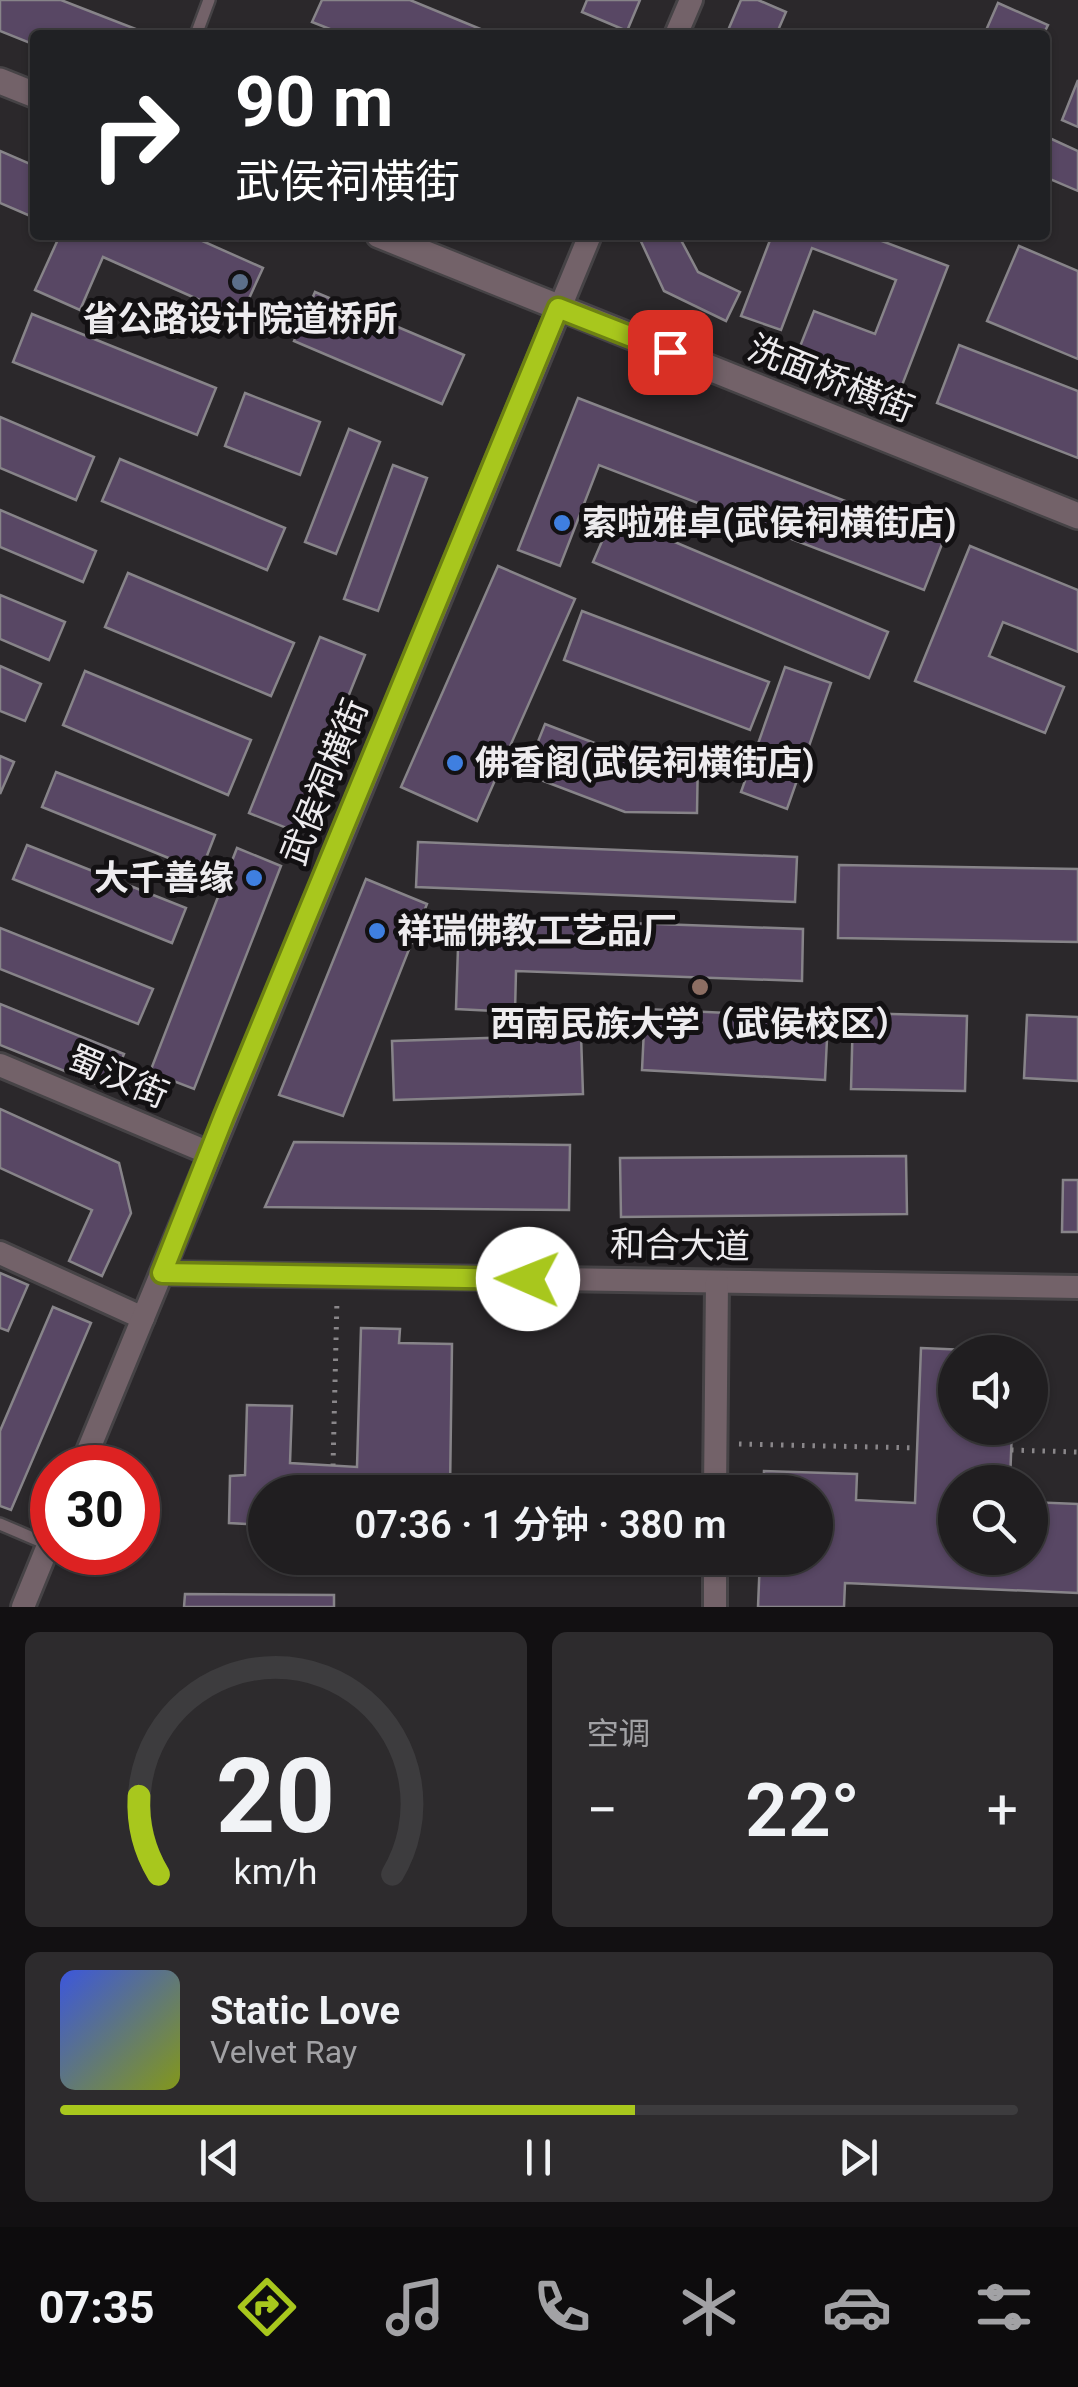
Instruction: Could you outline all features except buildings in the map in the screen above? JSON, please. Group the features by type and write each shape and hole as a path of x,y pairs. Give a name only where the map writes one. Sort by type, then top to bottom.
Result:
{"street":[{"path":"678,30 691,0"},
{"path":"0,81 30,93"},
{"name":"洗面桥横街","path":"391,240 1078,516"},
{"name":"武侯祠横街","path":"91,1445 588,240"},
{"name":"蜀汉街","path":"0,1065 210,1153"},
{"path":"0,1253 144,1318"},
{"name":"和合大道","path":"162,1273 1078,1286"},
{"path":"716,1475 717,1282"},
{"path":"23,1607 36,1575"},
{"path":"714,1607 715,1575"}],"lane":[{"path":"198,30 210,0"},
{"path":"0,1524 30,1533"}],"path":[{"path":"333,1466 338,1276"},
{"path":"716,1444 917,1448"},
{"path":"1011,1450 1078,1452"}],"place":[{"name":"省公路设计院道桥所","path":"240,282"},
{"name":"索啦雅卓(武侯祠横街店)","path":"562,523"},
{"name":"佛香阁(武侯祠横街店)","path":"455,763"},
{"name":"大千善缘","path":"254,878"},
{"name":"祥瑞佛教工艺品厂","path":"377,931"},
{"name":"西南民族大学（武侯校区）","path":"700,987"}],"route":[{"path":"528,1279 162,1273 558,308 670,352"}]}
